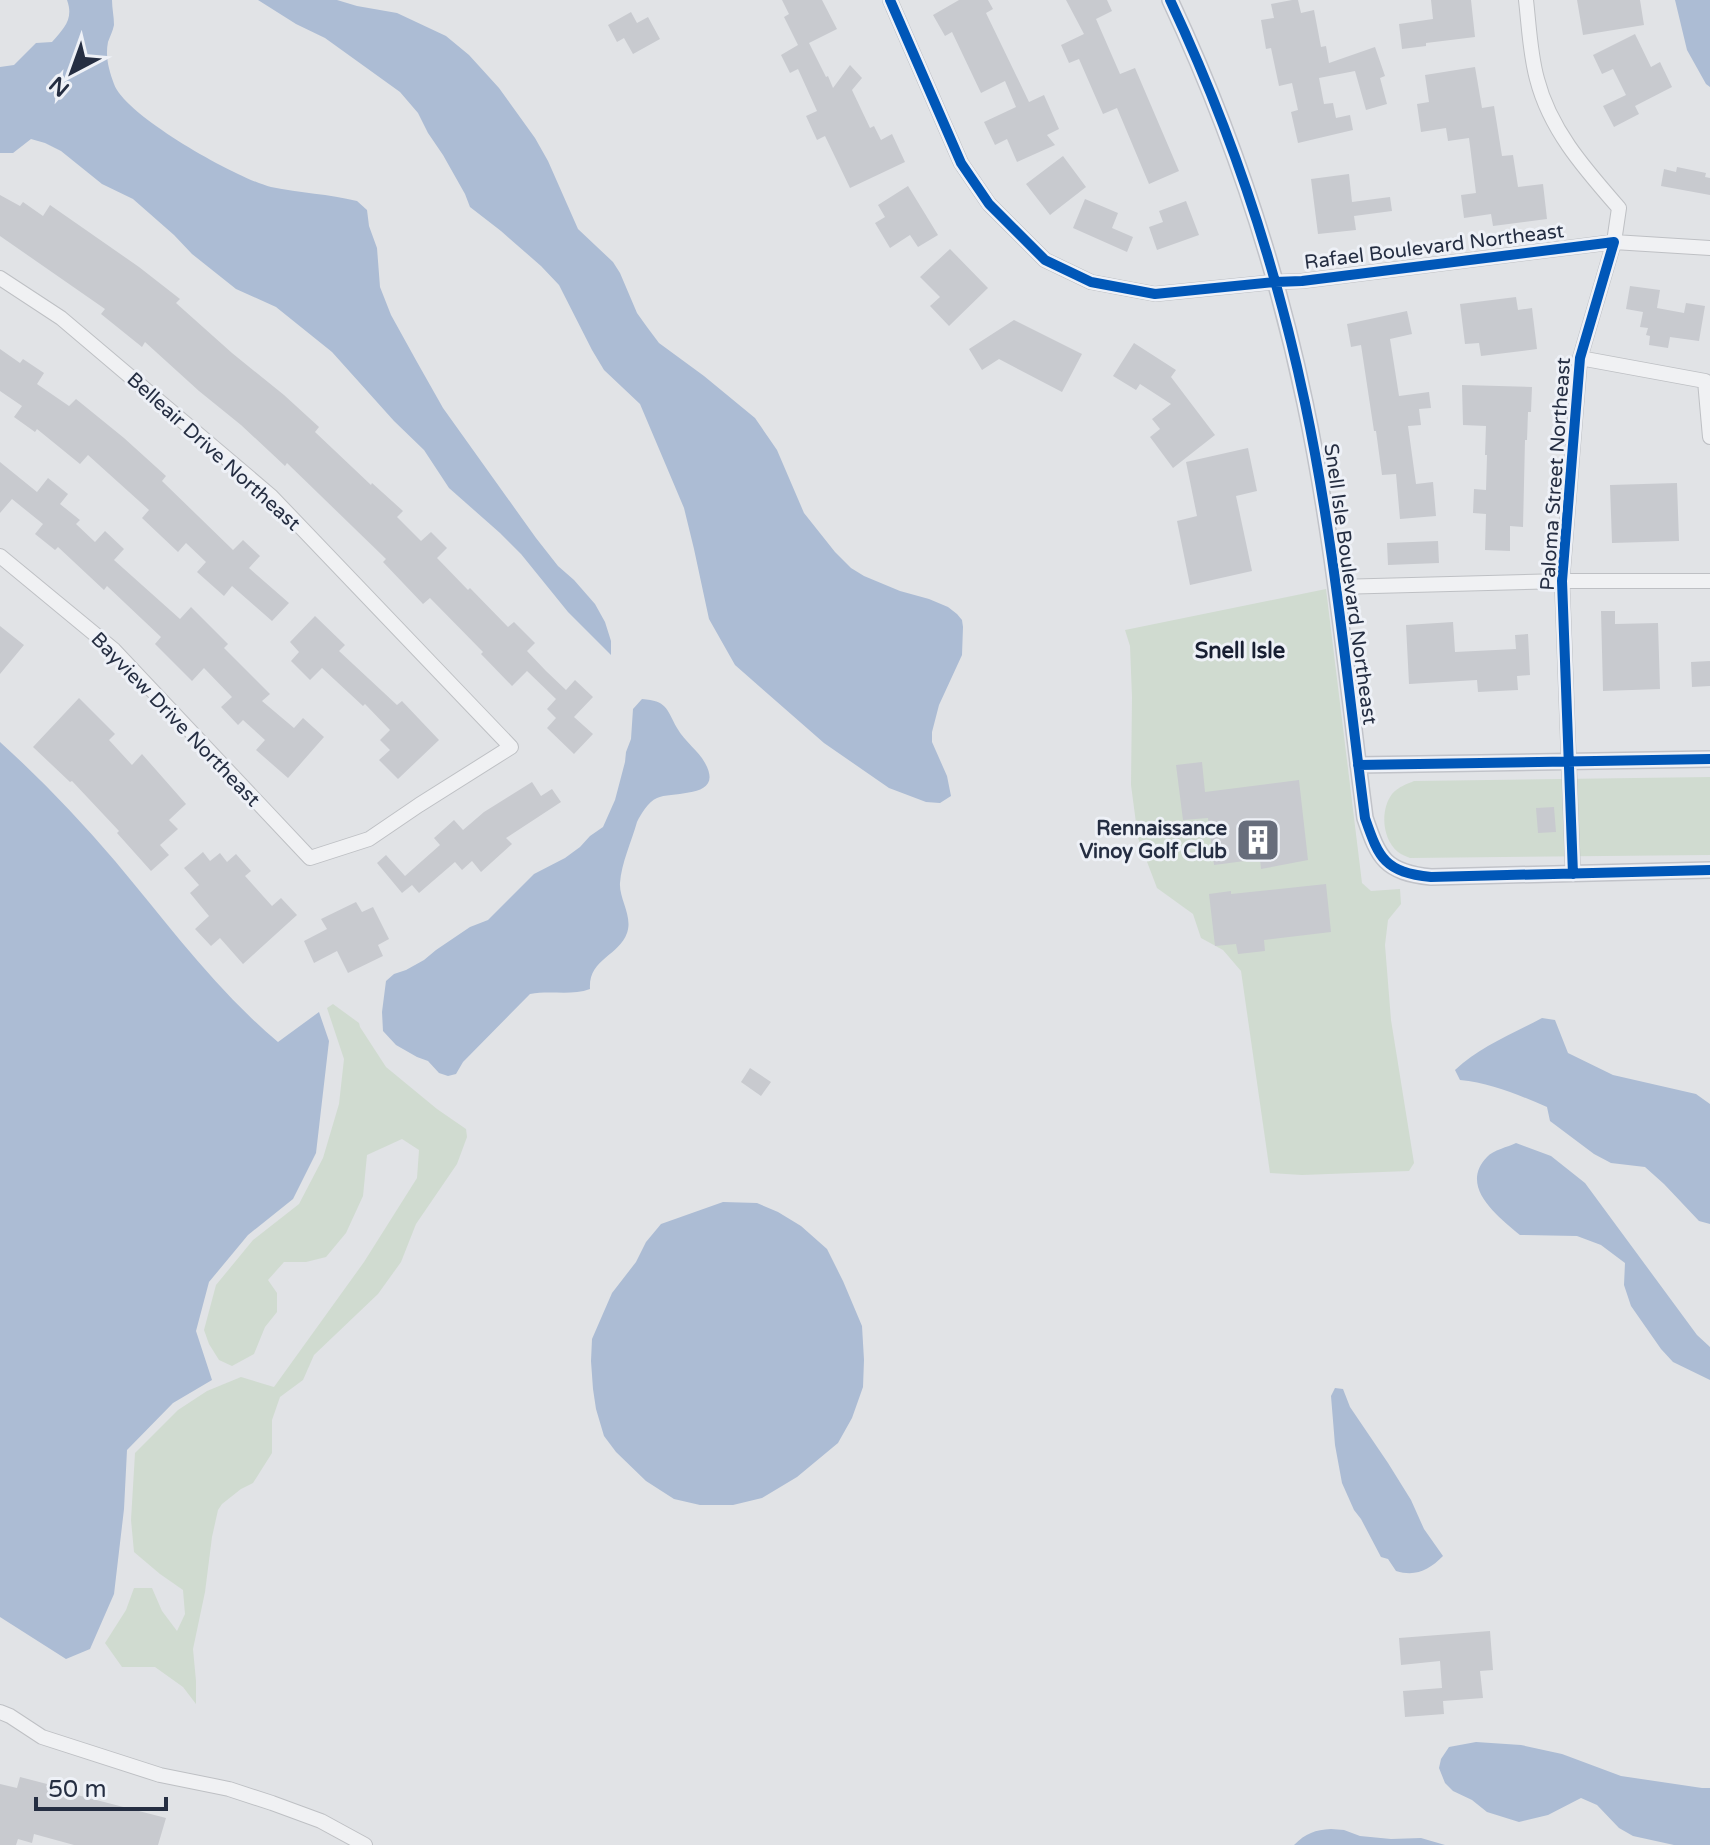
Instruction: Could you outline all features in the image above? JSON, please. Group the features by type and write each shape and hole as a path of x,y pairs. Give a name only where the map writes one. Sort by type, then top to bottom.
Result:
{"street":[{"name":"Rafael Boulevard Northeast","path":"890,0 961,163 989,204 1045,260 1091,282 1155,294 1302,281 1614,242 1710,248"},
{"name":"Snell Isle Boulevard Northeast","path":"1170,0 1210,92 1275,282 1321,491 1365,818 1374,846 1384,861 1396,869 1409,875 1431,877 1710,870"},
{"name":"Paloma Street Northeast","path":"1526,0 1536,79 1552,121 1573,154 1619,208 1614,242 1580,358 1562,581 1573,874"},
{"name":"Belleair Drive Northeast","path":"0,278 61,318 271,496 511,747 369,839 310,858"},
{"path":"1580,358 1705,381 1710,437"},
{"name":"Bayview Drive Northeast","path":"0,556 114,650 310,858"},
{"path":"1336,587 1710,581"},
{"path":"1358,765 1710,759"},
{"path":"0,1712 42,1737 160,1775 229,1789 272,1803 321,1821 365,1845"}],"shaded area":[{"path":"1326,589 1362,883 1371,891 1400,889 1401,904 1388,920 1385,945 1391,1020 1414,1163 1409,1171 1302,1175 1270,1173 1241,971 1223,950 1201,938 1193,914 1157,888 1138,838 1131,785 1130,646 1125,630"},
{"path":"1710,777 1710,855 1410,858 1393,846 1384,824 1392,794 1414,781"},
{"path":"333,1004 359,1023 386,1067 466,1129 467,1137 457,1164 416,1224 401,1262 378,1294 314,1355 303,1380 280,1397 272,1420 272,1453 253,1483 241,1489 218,1510 193,1649 196,1704 183,1687 155,1667 122,1667 105,1643 126,1610 134,1588 152,1588 162,1611 177,1631 185,1614 183,1590 134,1552 131,1520 135,1453 178,1410 207,1391 241,1377 274,1387 364,1262 417,1178 419,1150 402,1139 367,1155 363,1196 346,1233 326,1257 306,1262 284,1262 268,1280 277,1293 277,1312 265,1327 254,1354 232,1366 219,1360 204,1330 216,1285 253,1240 299,1204 323,1158 339,1104 344,1059 327,1008"}],"water":[{"path":"67,0 112,0 114,25 107,53 114,84 123,97 160,129 255,182 357,201 367,210 377,248 380,287 391,315 443,408 536,538 595,604 611,641 611,655 568,612 521,554 449,488 424,450 332,352 276,307 236,289 192,254 133,199 102,184 61,151 31,139 13,153 0,153 0,67 14,65 36,43 52,42 68,18"},
{"path":"258,0 337,0 397,13 446,36 469,55 499,88 535,138 578,229 613,262 647,327 659,343 755,418 777,450 804,513 835,552 864,576 929,599 957,614 963,627 962,655 939,705 932,732 932,742 947,776 951,796 940,803 926,802 889,788 824,743 735,665 709,619 684,508 640,404 604,370 559,285 541,266 470,207 418,113 400,92 325,38"},
{"path":"1675,0 1710,0 1710,87 1687,50"},
{"path":"642,699 665,707 680,733 702,758 709,775 708,783 703,788 657,798 639,819 621,876 620,889 628,920 623,941 594,971 590,989 530,994 463,1062 456,1074 448,1076 439,1073 428,1061 396,1045 383,1031 386,981 424,960 470,927 488,920 534,874 565,858 603,827 615,800 631,739 633,709"},
{"path":"0,742 88,830 193,955 255,1022 278,1042 319,1012 329,1041 316,1153 293,1199 248,1235 209,1282 196,1331 212,1380 173,1403 127,1450 114,1594 90,1649 66,1659 0,1617"},
{"path":"1542,1018 1555,1020 1568,1053 1613,1075 1696,1094 1710,1104 1710,1224 1699,1221 1645,1167 1611,1163 1594,1154 1550,1121 1547,1107 1494,1087 1460,1080 1455,1070 1474,1054"},
{"path":"1516,1143 1551,1156 1585,1183 1697,1335 1710,1347 1710,1380 1673,1362 1661,1349 1631,1306 1624,1285 1625,1263 1601,1245 1577,1236 1520,1235 1493,1210 1479,1190 1479,1168 1487,1157"},
{"path":"723,1202 757,1203 778,1212 801,1226 827,1249 862,1326 863,1387 852,1418 838,1443 797,1477 762,1498 733,1505 700,1505 674,1499 646,1481 604,1436 593,1389 592,1339 612,1293 661,1224"},
{"path":"1335,1388 1343,1389 1350,1407 1388,1463 1411,1500 1424,1529 1443,1556 1433,1565 1416,1573 1396,1571 1388,1559 1381,1557 1354,1510 1342,1483 1335,1445 1331,1396"},
{"path":"1476,1742 1521,1745 1562,1754 1621,1776 1710,1788 1710,1845 1674,1845 1633,1836 1619,1828 1597,1805 1581,1798 1548,1815 1519,1822 1487,1812 1453,1791 1445,1783 1439,1768 1449,1747"},
{"path":"1331,1829 1360,1836 1421,1838 1445,1845 1294,1845 1311,1833"}],"building":[{"path":"782,0 822,0 837,29 809,43 826,77 833,88 850,65 862,78 852,90 870,128 874,126 881,140 892,134 905,162 850,188 825,136 817,140 806,116 817,111 798,69 790,73 781,55 798,45 784,17 789,14"},
{"path":"959,0 988,0 993,9 986,13 1029,102 1044,95 1059,129 1047,135 1055,145 1017,162 1007,139 995,145 984,122 1016,107 1005,81 981,93 952,32 945,36 933,15"},
{"path":"1066,0 1107,0 1112,11 1096,19 1120,74 1135,68 1179,171 1149,184 1117,108 1103,114 1079,59 1069,63 1061,45 1084,34"},
{"path":"1298,0 1301,13 1314,10 1321,47 1326,46 1329,63 1375,47 1385,76 1380,78 1387,104 1366,110 1355,71 1319,78 1324,104 1333,103 1336,118 1350,115 1353,130 1298,143 1291,112 1298,110 1292,83 1279,86 1271,48 1266,49 1261,20 1274,18 1271,4"},
{"path":"1431,0 1471,0 1475,37 1402,49 1399,24 1433,19"},
{"path":"1577,0 1640,0 1644,25 1583,35"},
{"path":"631,12 637,23 648,17 660,39 633,54 624,38 617,42 608,25"},
{"path":"1635,34 1651,67 1660,62 1672,87 1635,106 1639,114 1614,127 1603,106 1626,95 1613,69 1602,74 1593,55"},
{"path":"1475,67 1482,108 1494,106 1502,156 1513,155 1518,187 1543,184 1547,219 1493,226 1491,214 1464,218 1461,195 1476,193 1469,138 1448,141 1446,128 1421,132 1417,104 1429,102 1425,75"},
{"path":"1063,156 1086,187 1050,215 1026,184"},
{"path":"1677,167 1706,173 1705,177 1710,178 1710,195 1661,186 1664,169 1676,172"},
{"path":"1349,174 1352,202 1390,197 1392,211 1354,216 1356,230 1318,234 1311,179"},
{"path":"908,186 938,235 918,247 910,235 890,248 875,223 885,217 878,205"},
{"path":"0,195 20,206 23,202 43,216 50,205 180,299 176,303 319,427 315,432 403,511 397,517 421,541 431,532 447,548 437,558 508,627 514,622 535,643 527,651 546,671 566,690 575,680 593,697 574,717 593,734 574,754 547,728 556,718 547,709 556,699 527,671 512,686 430,598 423,604 383,562 386,559 287,463 285,466 145,342 142,347 101,314 105,309 0,236"},
{"path":"1085,199 1118,213 1112,228 1133,237 1127,252 1073,228"},
{"path":"1186,201 1199,235 1157,250 1149,227 1163,222 1159,211"},
{"path":"950,249 988,288 949,326 930,306 940,297 920,277"},
{"path":"1630,286 1660,290 1657,308 1684,313 1686,303 1705,306 1699,341 1670,337 1668,348 1649,345 1650,336 1646,335 1648,328 1640,327 1643,312 1626,309"},
{"path":"1516,297 1518,310 1532,308 1537,349 1481,356 1479,343 1465,344 1460,304"},
{"path":"1407,311 1412,334 1390,339 1399,396 1429,392 1431,408 1419,409 1421,425 1408,426 1416,484 1433,482 1436,516 1400,519 1396,474 1382,475 1361,345 1351,347 1347,324"},
{"path":"1014,320 1082,354 1062,392 999,359 982,370 969,349"},
{"path":"1134,343 1176,370 1171,377 1215,435 1173,468 1150,437 1160,429 1152,419 1171,404 1140,384 1136,390 1113,376"},
{"path":"0,349 20,363 23,359 44,373 37,384 69,406 76,399 124,438 166,476 162,481 233,550 243,540 260,556 249,568 289,603 272,621 232,586 224,596 197,572 206,562 186,543 178,552 142,518 149,510 88,455 80,464 37,429 35,432 14,417 22,406 0,391"},
{"path":"1462,385 1532,387 1525,440 1523,527 1510,526 1510,551 1485,550 1486,514 1473,513 1474,489 1486,490 1486,426 1463,425"},
{"path":"1248,448 1257,491 1236,496 1252,571 1190,585 1177,521 1197,516 1186,462"},
{"path":"0,462 37,492 48,478 68,494 60,504 80,520 76,524 95,542 105,531 124,549 114,560 180,619 191,607 228,644 224,648 270,694 262,701 294,728 303,718 324,737 288,778 256,750 265,740 243,720 238,725 221,707 232,697 204,668 192,681 155,644 161,637 107,586 104,590 58,547 55,550 35,534 43,524 12,499 0,513"},
{"path":"1677,483 1679,541 1612,543 1610,485"},
{"path":"1438,541 1439,563 1388,565 1387,543"},
{"path":"1601,611 1615,611 1615,624 1658,623 1660,689 1603,691"},
{"path":"315,616 345,645 339,651 397,705 402,701 439,740 398,779 379,760 390,750 380,740 390,730 322,668 310,680 291,661 299,652 290,642"},
{"path":"1453,622 1455,652 1516,649 1515,635 1528,634 1530,675 1517,676 1518,690 1478,692 1477,680 1409,684 1406,625"},
{"path":"0,626 24,645 0,674"},
{"path":"1710,661 1710,686 1692,687 1691,662"},
{"path":"79,698 115,734 109,740 132,765 142,754 186,804 169,820 178,829 160,845 169,855 151,871 72,781 33,747"},
{"path":"1202,762 1205,792 1299,780 1308,860 1261,869 1260,859 1214,865 1208,818 1183,820 1176,765"},
{"path":"532,782 541,796 552,789 561,802 506,838 512,844 481,872 472,861 462,870 455,862 419,893 412,885 402,893 377,863 386,855 405,876 440,845 434,838 454,820 463,830 484,812"},
{"path":"1554,807 1556,832 1538,833 1536,808"},
{"path":"203,852 210,861 220,853 227,862 236,854 251,871 245,876 272,906 281,898 297,915 243,964 220,938 211,946 195,929 209,916 190,893 199,885 184,868"},
{"path":"1326,884 1331,932 1264,940 1265,951 1238,954 1236,944 1215,946 1209,894"},
{"path":"356,902 362,912 373,907 389,939 378,945 383,956 348,973 337,951 314,963 304,941 327,929 321,919"},
{"path":"750,1068 771,1082 761,1096 741,1082"},
{"path":"1490,1631 1493,1670 1480,1671 1483,1698 1443,1701 1444,1714 1405,1717 1403,1691 1442,1688 1440,1661 1401,1665 1399,1638"},
{"path":"20,1777 47,1784 46,1787 166,1818 158,1845 74,1845 34,1834 32,1843 18,1839 16,1845 0,1845 0,1784 17,1788"}],"cycle path":[{"path":"890,0 961,163 989,204 1045,260 1091,282 1155,294 1302,281 1614,242 1580,358 1562,581 1573,874"},
{"path":"1170,0 1212,98 1249,198 1293,351 1324,506 1365,818 1380,853 1394,867 1431,877 1710,870"},
{"path":"1358,765 1710,759"}],"place":[{"name":"Rennaissance Vinoy Golf Club","path":"1258,840"}],"district":[{"name":"Snell Isle","path":"1240,650"}]}
